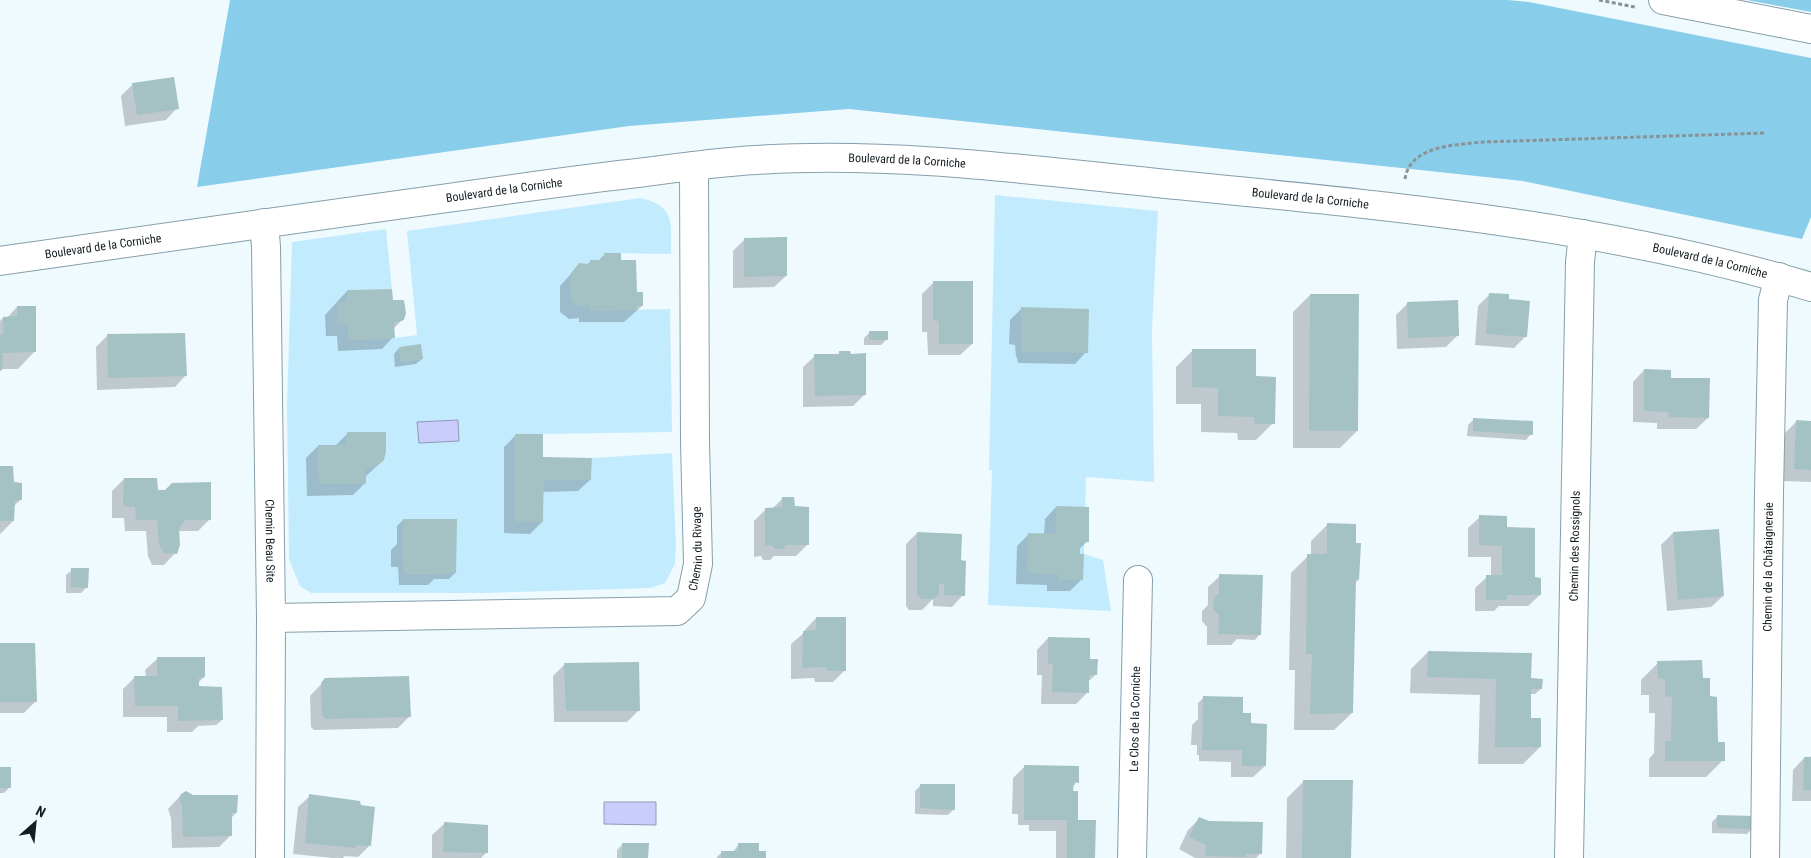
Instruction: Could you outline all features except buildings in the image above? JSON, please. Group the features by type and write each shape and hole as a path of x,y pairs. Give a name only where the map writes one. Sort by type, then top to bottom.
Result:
{"street":[{"path":"1663,0 1811,30"},
{"name":"Boulevard de la Corniche","path":"0,261 264,223 694,166 756,160 899,159 999,167 1402,207 1493,219 1583,234 1682,254 1779,277 1811,287"},
{"name":"Chemin du Rivage","path":"271,618 677,611 691,598 698,564 695,442 694,166"},
{"name":"Chemin Beau Site","path":"264,223 266,247 271,618 270,858"},
{"name":"Chemin des Rossignols","path":"1569,858 1580,262 1583,234"},
{"name":"Chemin de la Châtaigneraie","path":"1765,858 1773,307 1779,277"},
{"name":"Le Clos de la Corniche","path":"1132,858 1138,580"}],"path":[{"path":"1402,207 1406,170 1415,159 1441,147 1483,142 1766,133"}],"shaded area":[{"path":"230,0 1508,0 1529,2 1811,58 1811,217 1802,239 1523,181 849,109 629,126 197,187"},
{"path":"1747,0 1811,0 1811,12"},
{"path":"995,195 1158,211 1152,330 1154,482 1086,477 1084,554 1103,560 1111,611 988,605 992,470 989,470"},
{"path":"640,198 652,201 666,211 671,225 671,254 605,253 604,260 591,260 590,264 579,263 571,273 571,300 581,307 590,307 591,311 670,309 672,432 543,434 516,522 543,522 544,480 591,480 592,458 672,453 676,544 675,564 665,583 651,588 484,593 311,593 300,586 289,559 287,406 292,242 386,229 392,289 347,290 347,302 337,302 337,325 348,325 349,340 395,338 417,335 407,231","holes":["421,345 423,359 401,362 399,347","318,445 346,445 386,452 379,464 366,468 366,484 319,484","403,519 456,519 456,573 404,574"]},
{"path":"458,420 459,441 419,443 417,422"},
{"path":"604,802 656,802 656,825 604,824"}]}
